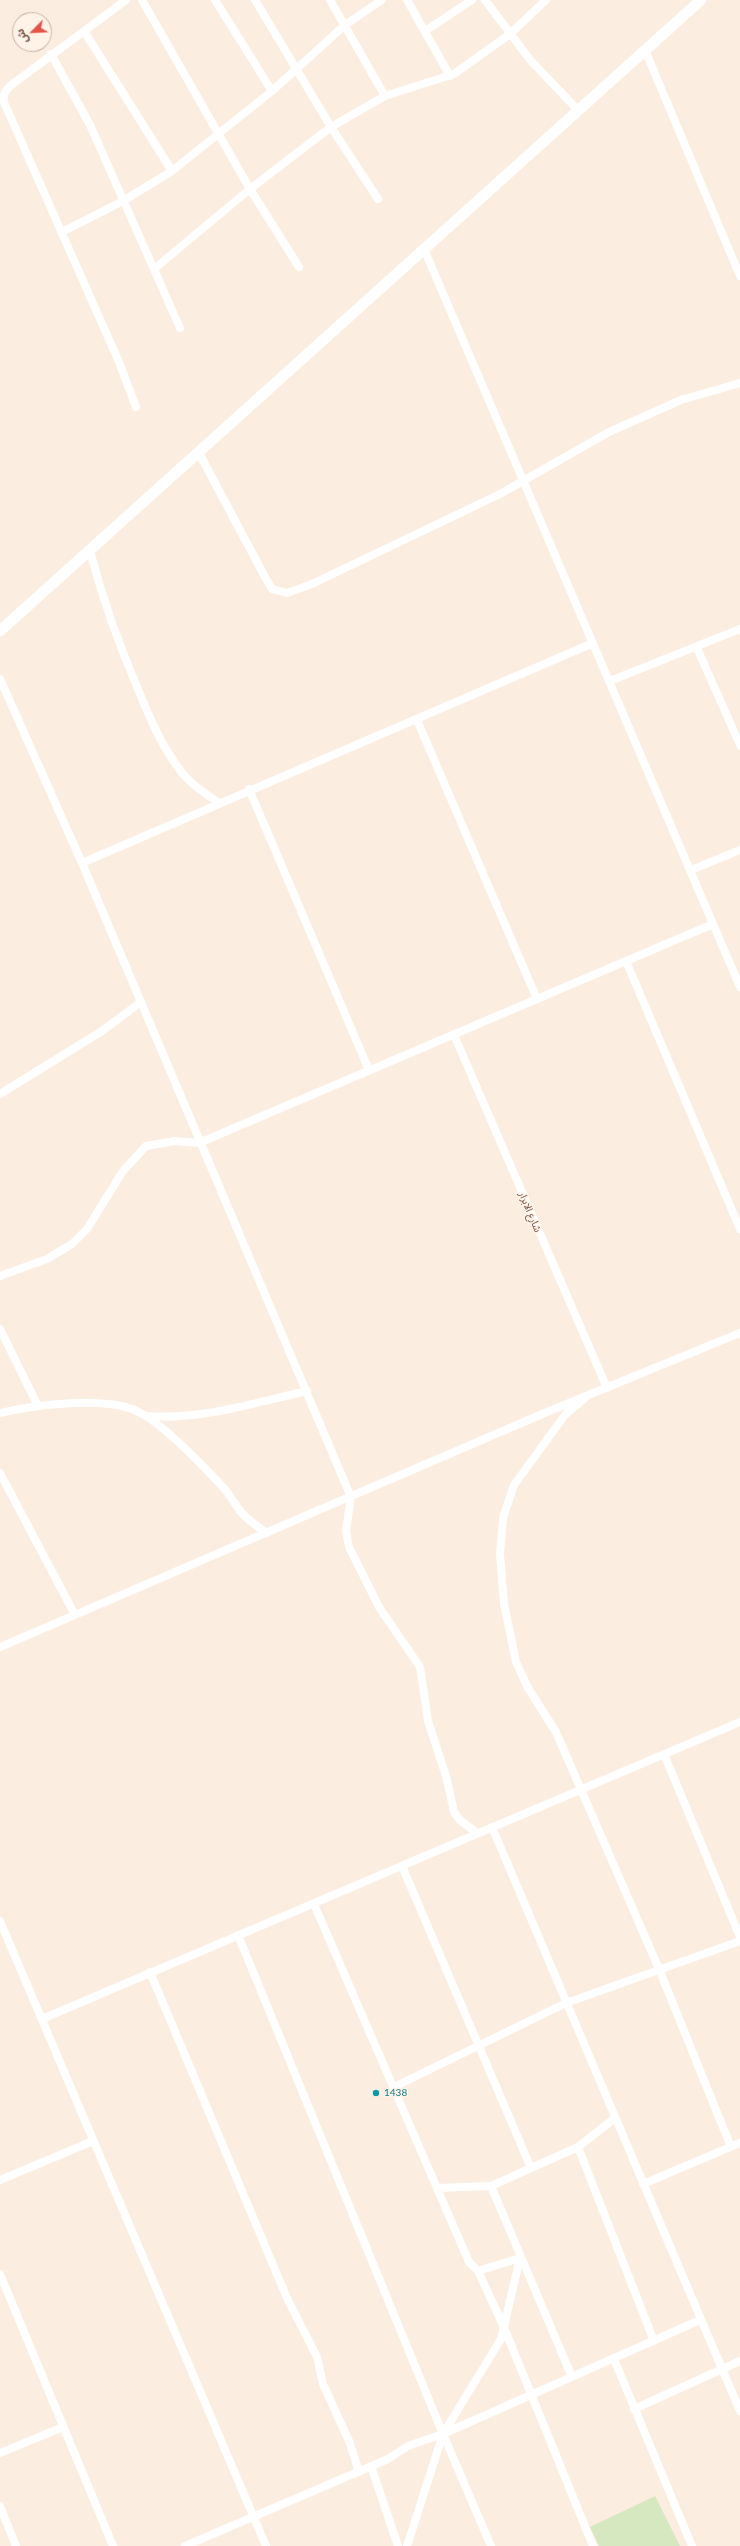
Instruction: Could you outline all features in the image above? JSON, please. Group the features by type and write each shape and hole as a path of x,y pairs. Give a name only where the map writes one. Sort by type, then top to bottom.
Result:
{"street":[{"path":"126,0 51,54 10,86 5,92 3,100 62,232 136,407"},
{"path":"142,0 217,133 299,267"},
{"path":"215,0 272,91"},
{"path":"255,0 330,127 378,199"},
{"path":"330,0 385,96"},
{"path":"62,232 123,201 172,172 217,133 272,91 345,25 382,0"},
{"path":"407,0 450,76"},
{"path":"425,31 472,0"},
{"path":"484,0 531,61 578,110"},
{"path":"154,270 250,189 330,127 385,96 450,76 510,34 546,0"},
{"path":"0,631 90,552 701,0"},
{"path":"84,31 172,172"},
{"path":"645,50 740,276"},
{"path":"51,54 90,125 180,328"},
{"path":"424,249 692,870 740,987"},
{"path":"199,452 265,577 272,589 280,593 294,591 319,581 500,494 609,432 681,400 740,383"},
{"path":"90,552 106,611 148,712 165,747 184,775 200,790 219,803"},
{"path":"610,682 698,648 740,629"},
{"path":"82,862 417,720 593,643"},
{"path":"698,648 740,745"},
{"path":"0,678 82,862 199,1143 351,1497 346,1531 349,1547 379,1607 420,1667 428,1721 446,1776 454,1812 460,1820 477,1833"},
{"path":"417,720 537,999"},
{"path":"249,790 369,1070"},
{"path":"692,870 740,850"},
{"path":"0,1276 47,1259 72,1244 87,1229 123,1171 146,1146 175,1141 199,1143 713,924"},
{"path":"626,961 740,1229"},
{"path":"0,1094 102,1031 141,1002"},
{"name":"شارع الابرار","path":"454,1035 607,1388"},
{"path":"0,1329 38,1406"},
{"path":"0,1647 546,1412 740,1333"},
{"path":"147,1416 170,1418 198,1416 306,1391"},
{"path":"586,1397 566,1415 514,1485 503,1518 500,1554 504,1604 516,1662 528,1688 556,1732 581,1788 659,1969 731,2147"},
{"path":"0,1413 38,1406 108,1403 132,1409 147,1416 218,1481 241,1512 266,1533"},
{"path":"0,1473 75,1615"},
{"path":"42,2019 150,1972 314,1904 581,1788 740,1722"},
{"path":"664,1754 740,1938"},
{"path":"492,1827 700,2320 740,2411"},
{"path":"402,1866 531,2168"},
{"path":"314,1904 469,2262 478,2272 504,2325 593,2546"},
{"path":"0,1921 266,2546"},
{"path":"238,1935 443,2434 491,2546"},
{"path":"394,2087 566,2003 740,1941"},
{"path":"150,1972 287,2298 317,2357 323,2384 348,2441 359,2472"},
{"path":"438,2188 491,2186 578,2147 615,2118"},
{"path":"0,2180 93,2141"},
{"path":"643,2184 740,2143"},
{"path":"578,2147 654,2341"},
{"path":"491,2186 520,2258 572,2377"},
{"path":"407,2546 443,2434 501,2339 520,2258"},
{"path":"478,2272 520,2258"},
{"path":"0,2274 113,2546"},
{"path":"185,2546 254,2518 359,2472 408,2446 443,2434 700,2320"},
{"path":"614,2359 692,2546"},
{"path":"634,2409 740,2361"},
{"path":"0,2452 63,2427"},
{"path":"371,2466 398,2546"},
{"path":"0,2506 16,2546"}],"green space":[{"path":"655,2496 680,2546 599,2546 590,2527"}],"place":[{"name":"1438","path":"376,2093"}]}
